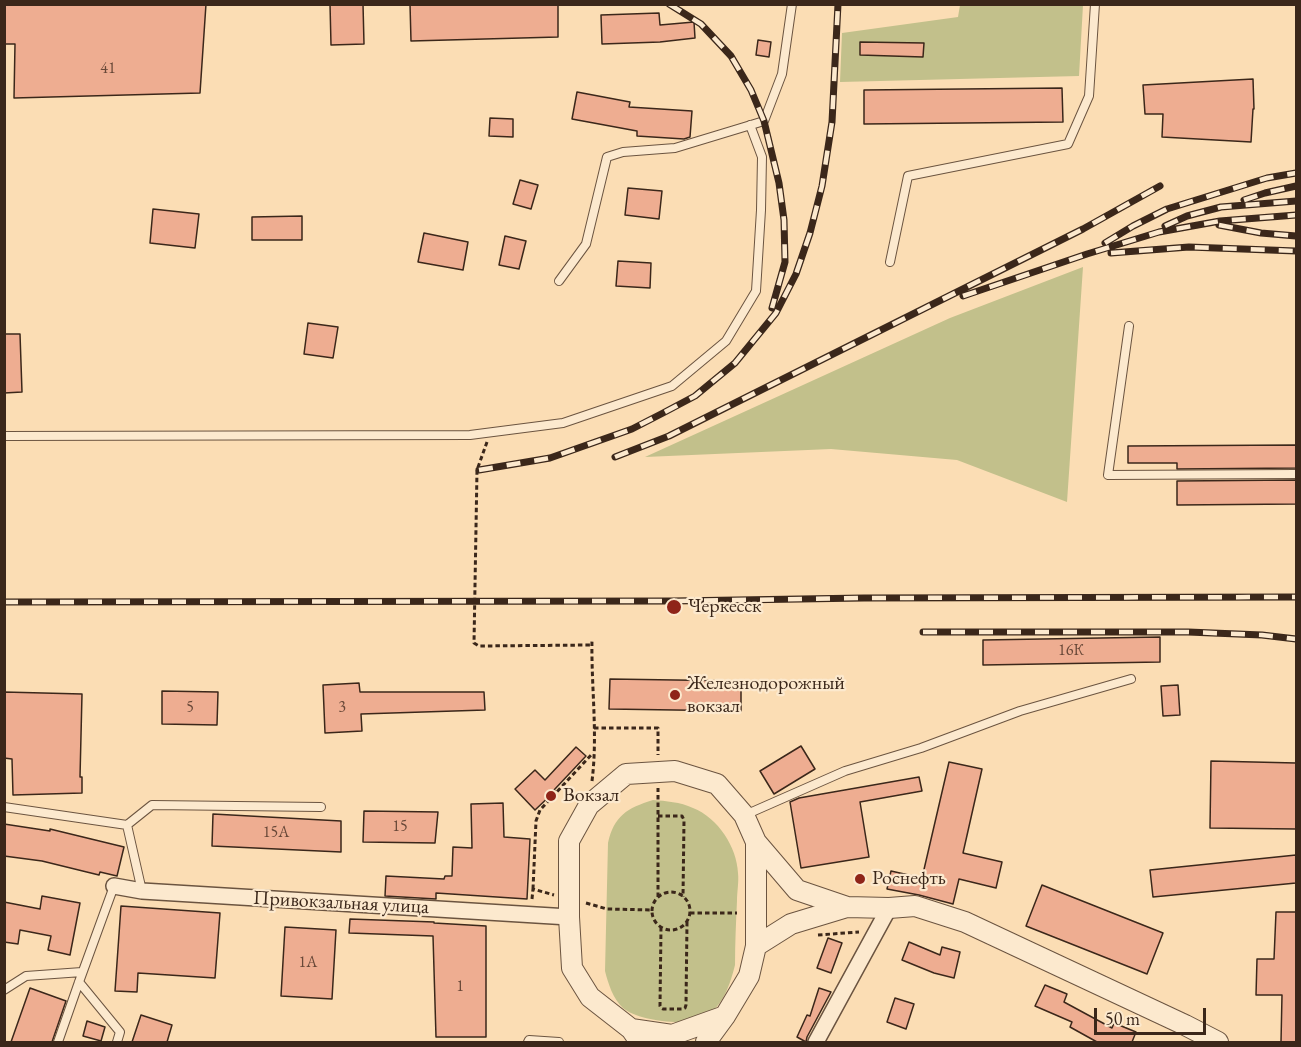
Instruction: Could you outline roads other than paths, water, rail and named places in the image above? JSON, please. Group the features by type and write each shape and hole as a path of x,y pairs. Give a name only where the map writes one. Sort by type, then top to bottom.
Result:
{"street":[{"path":"725,1016 672,1035 636,1036 590,997 572,968 569,841 589,805 626,774 675,771 717,784 744,815 756,842 796,890 847,906 889,908 915,906 965,922 1218,1042"},
{"path":"706,1042 749,976 756,946 756,842"},
{"name":"Привокзальная улица","path":"114,886 142,891 569,916"},
{"path":"756,946 791,924 847,906"},
{"path":"816,1042 889,908"}],"lane":[{"path":"559,281 586,244 607,157 623,152 675,148 764,121 782,74 792,4"},
{"path":"890,262 908,176 1068,144 1089,96 1095,4"},
{"path":"4,436 470,435 563,423 672,386 726,341 756,291 762,156 750,125"},
{"path":"1129,326 1108,475 1296,474"},
{"path":"744,815 845,771 921,748 1020,711 1131,679"},
{"path":"4,807 127,825 152,805 321,807"},
{"path":"127,825 142,891"},
{"path":"58,1042 114,886"},
{"path":"4,990 26,976 82,972"},
{"path":"79,982 120,1032 117,1042"},
{"path":"528,1042 529,1040 560,1042"}],"railway":[{"path":"669,4 701,24 731,56 751,90 764,121 779,183 784,220 785,262 772,308"},
{"path":"479,470 550,458 632,429 663,413 695,396 735,363 776,313 796,274 810,233 822,186 832,122 838,4"},
{"path":"1105,243 1167,209 1267,178 1296,173"},
{"path":"615,457 669,436 1083,229 1160,186"},
{"path":"1244,200 1296,186"},
{"path":"1165,226 1187,216 1221,207 1296,201"},
{"path":"963,296 1159,232 1220,221 1296,215"},
{"path":"1219,225 1261,233 1296,236"},
{"path":"1111,253 1189,247 1296,251"},
{"path":"4,602 1296,597"},
{"path":"923,632 1188,632 1296,639"}],"place":[{"name":"Черкесск","path":"674,607"},
{"name":"Железнодорожный вокзал","path":"675,695"},
{"name":"Вокзал","path":"551,796"},
{"name":"Роснефть","path":"860,879"}]}
